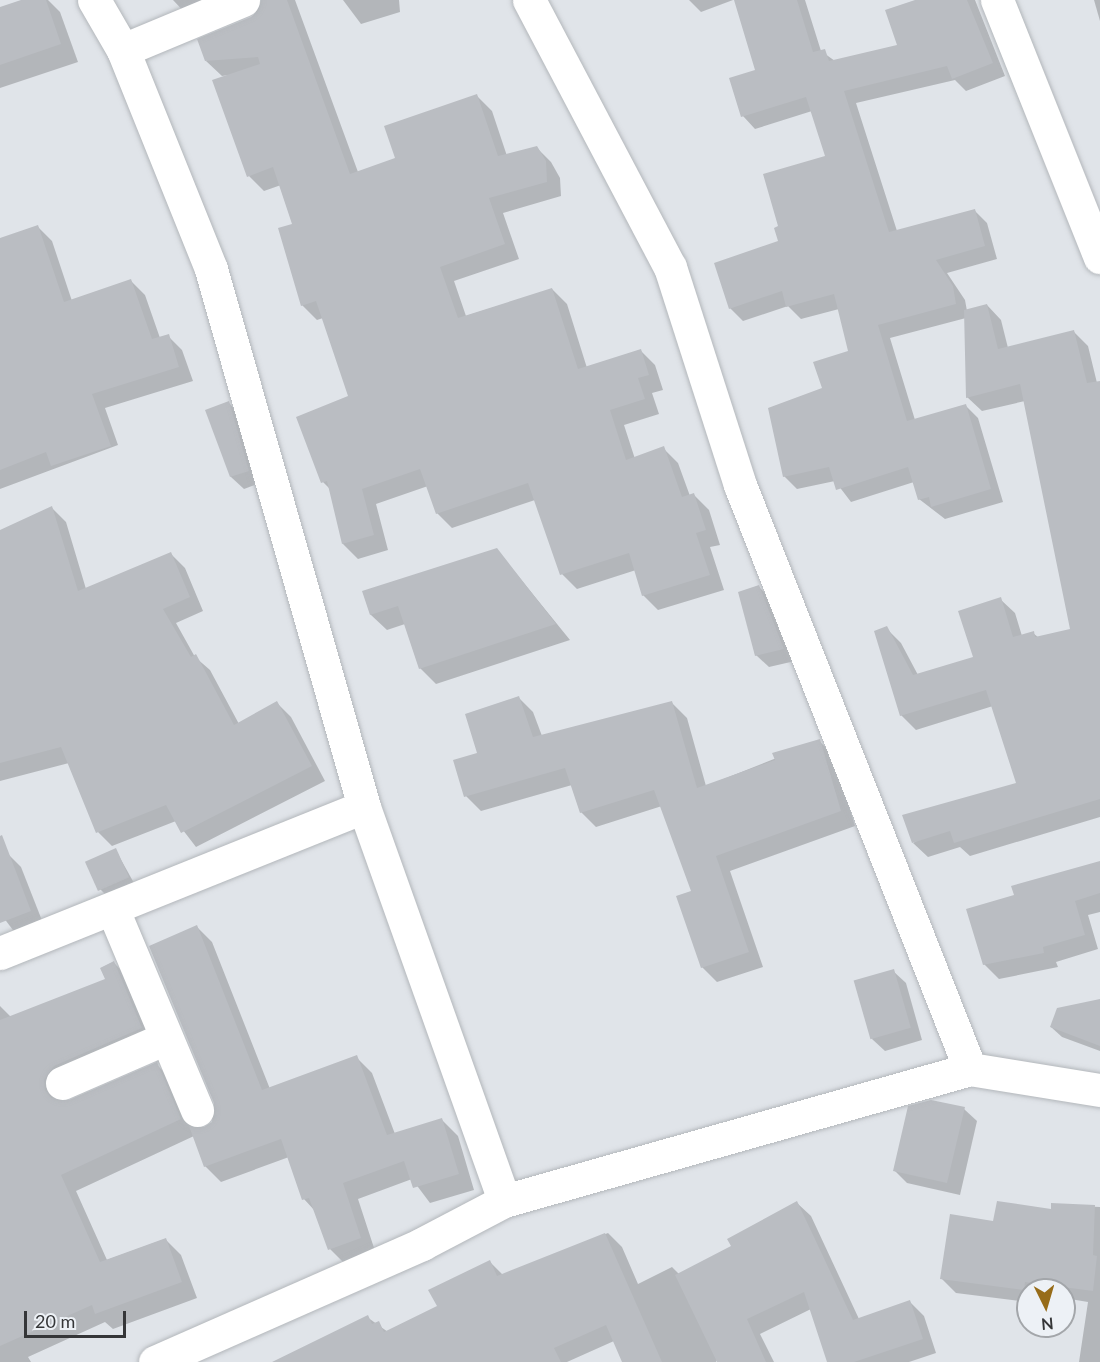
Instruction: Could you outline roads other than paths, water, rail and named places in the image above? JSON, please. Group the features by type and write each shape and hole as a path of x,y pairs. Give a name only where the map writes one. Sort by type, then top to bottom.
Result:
{"street":[{"path":"94,0 123,50 211,269 363,807 504,1201"},
{"path":"123,50 243,0"},
{"path":"529,0 670,267 740,484 970,1069"},
{"path":"997,0 1100,257"},
{"path":"0,953 113,910 363,807"},
{"path":"113,910 196,1110"},
{"path":"62,1083 166,1038"},
{"path":"155,1362 422,1244 504,1201 970,1069 1100,1090"}]}
